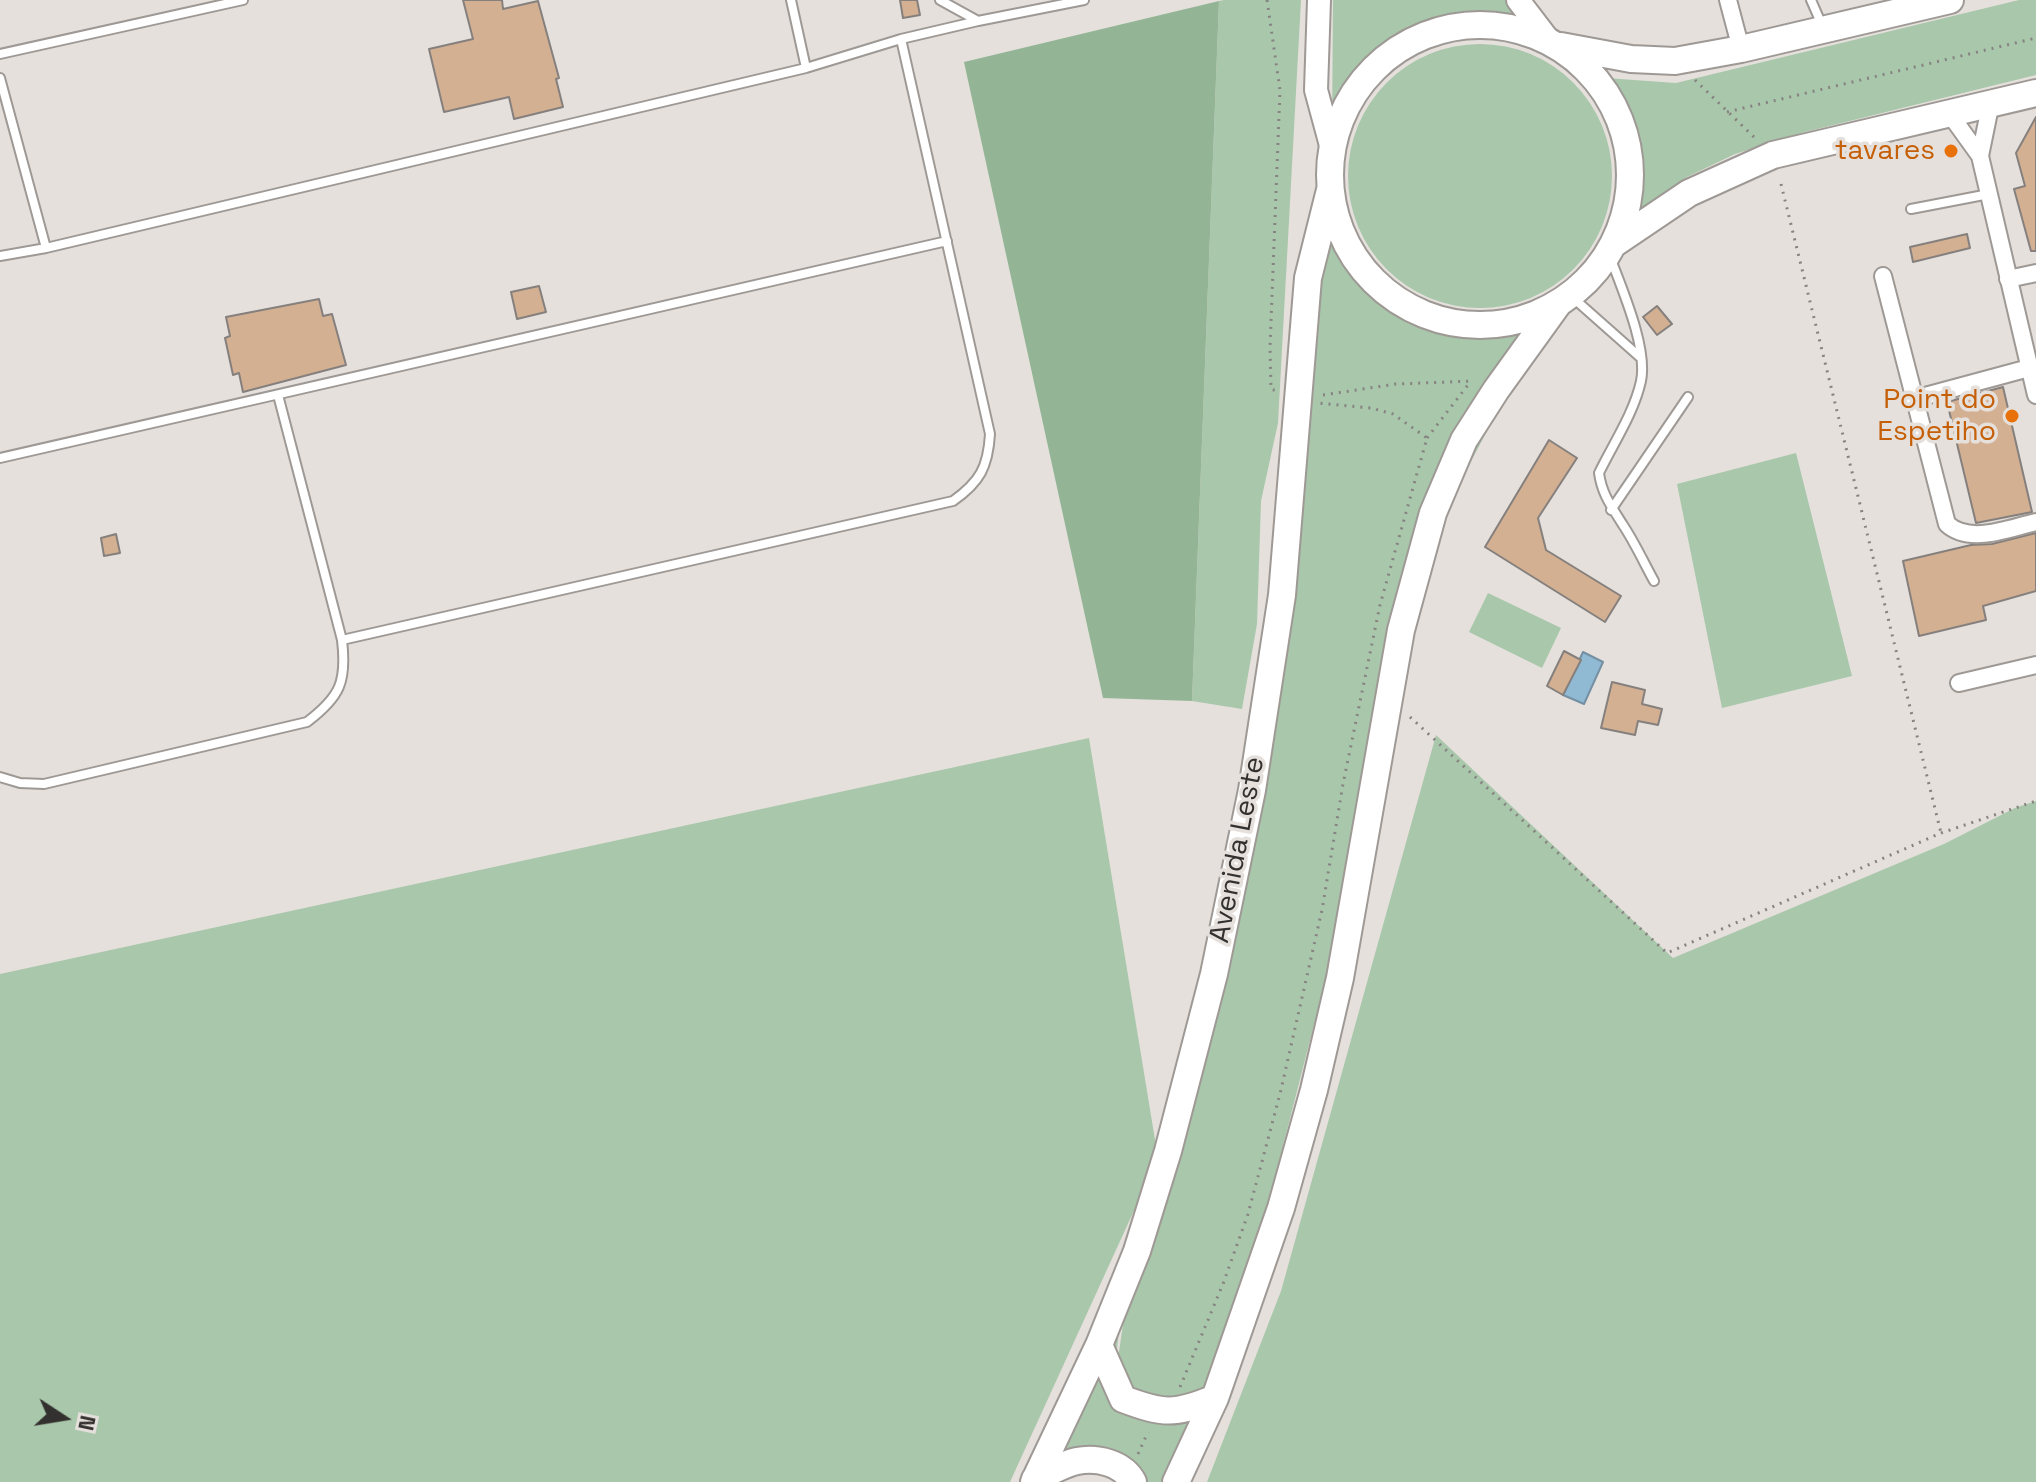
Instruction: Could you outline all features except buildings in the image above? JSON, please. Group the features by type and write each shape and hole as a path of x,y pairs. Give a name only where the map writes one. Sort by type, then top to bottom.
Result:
{"main road":[{"path":"1319,0 1316,90 1332,149"},
{"path":"1518,0 1554,42 1594,75 1618,112 1630,156 1629,200 1612,249 1592,277 1564,300 1518,321 1475,326 1432,319 1394,299 1362,270 1340,232 1330,190 1332,149 1346,105 1374,67 1412,39 1456,25 1503,24 1554,42 1631,59 1675,61 1741,49 1922,4 1950,0"},
{"path":"1612,249 1689,193 1773,155 2036,93"},
{"name":"Avenida Leste","path":"1034,1481 1099,1345 1137,1251 1168,1151 1214,974 1252,790 1282,595 1308,278 1330,190"},
{"path":"1176,1482 1215,1398 1281,1208 1314,1090 1340,978 1401,630 1433,513 1472,428 1564,300"},
{"path":"1099,1345 1123,1399 1156,1412 1188,1410 1215,1398"},
{"path":"1034,1481 1076,1461 1103,1461 1131,1478"}],"street":[{"path":"1728,0 1741,49"},
{"path":"1980,156 1991,102"},
{"path":"1949,113 1980,156 2036,395"},
{"path":"2008,279 2036,273"},
{"path":"1883,276 1947,524 1955,532 1979,534 2036,522"},
{"path":"1914,399 2029,368"},
{"path":"1959,683 2036,665"}],"lane":[{"path":"0,54 243,0"},
{"path":"791,0 806,68"},
{"path":"940,0 978,21"},
{"path":"0,256 46,248 806,68 901,39 1084,0"},
{"path":"1811,0 1823,29"},
{"path":"342,640 953,501 969,489 981,473 989,454 990,434 901,39"},
{"path":"0,78 46,248"},
{"path":"1911,209 1989,194"},
{"path":"0,458 947,241"},
{"path":"1612,249 1632,317 1641,358 1641,379 1599,473 1601,487 1611,510 1622,523 1654,581"},
{"path":"1564,300 1641,358"},
{"path":"0,777 20,783 44,784 307,722 325,708 338,690 346,668 342,640 278,395"},
{"path":"1611,510 1688,397"}],"path":[{"path":"1267,0 1280,90 1271,389 1281,393"},
{"path":"1727,112 2036,38"},
{"path":"1675,61 1773,155"},
{"path":"1781,184 1941,833"},
{"path":"1131,1478 1156,1412 1179,1390 1248,1214 1280,1094 1322,910 1346,770 1380,605 1427,438 1472,381"},
{"path":"1319,395 1396,384 1483,383"},
{"path":"1317,403 1371,408 1393,414 1427,438"},
{"path":"1389,697 1667,953 1941,833 2036,801"}],"green space":[{"path":"1301,0 1278,423 1261,501 1257,624 1242,709 1192,701 1219,1"},
{"path":"1333,0 1520,0 1538,32 1479,17 1419,32 1360,68 1332,130"},
{"path":"2019,0 2036,0 2036,75 1805,132 1735,154 1687,177 1633,216 1639,181 1637,150 1626,105 1606,78 1676,83"},
{"path":"1219,1 1192,701 1103,698 964,62"},
{"path":"1467,44 1493,44 1518,49 1542,59 1574,82 1590,102 1602,125 1610,150 1610,202 1602,227 1590,250 1574,270 1554,286 1518,303 1493,308 1467,308 1442,303 1418,293 1386,270 1370,250 1353,214 1348,189 1348,163 1353,138 1363,114 1386,82 1406,66 1442,49"},
{"path":"1329,207 1350,256 1381,291 1421,316 1467,327 1513,324 1551,309 1445,511 1271,1193 1212,1377 1188,1416 1127,1397 1117,1365 1124,1318 1169,1163 1255,790"},
{"path":"1796,453 1852,676 1722,708 1677,484"},
{"path":"1488,593 1561,628 1542,668 1469,632"},
{"path":"1436,735 1673,958 1944,844 2015,808 2036,801 2036,1482 1207,1482 1281,1291"},
{"path":"1089,738 1158,1158 1010,1482 0,1482 0,974"},
{"path":"1120,1323 1115,1365 1125,1399 1202,1409 1168,1482 1136,1482 1076,1465 1047,1482"}],"water":[{"path":"1583,652 1603,662 1584,704 1563,695"}],"place":[{"name":"tavares","path":"1951,151"},
{"name":"Point do Espetiho","path":"2012,416"}]}
